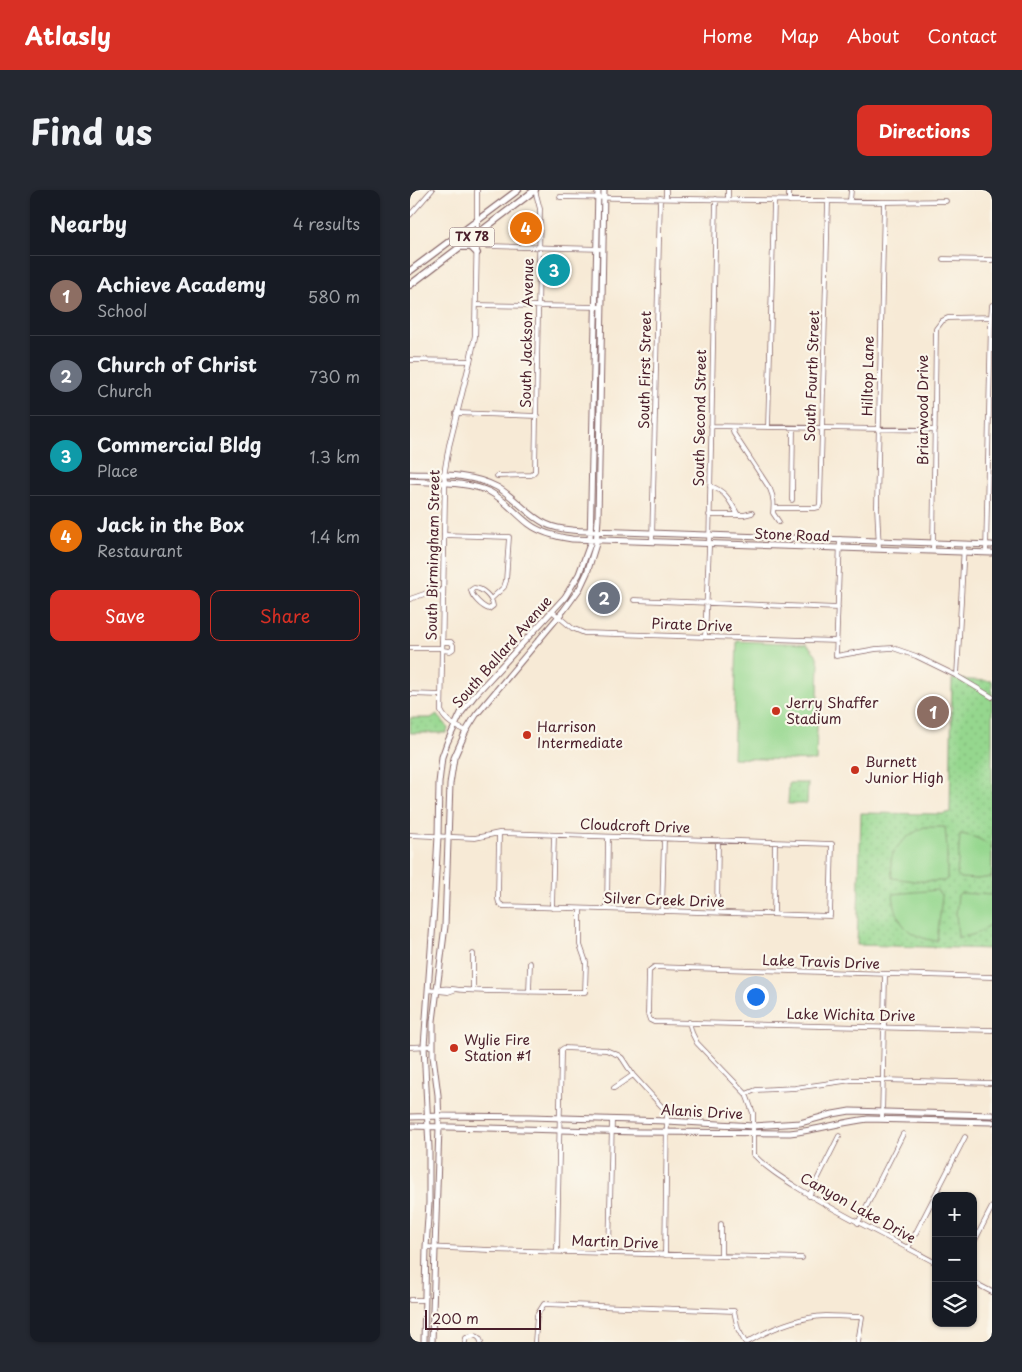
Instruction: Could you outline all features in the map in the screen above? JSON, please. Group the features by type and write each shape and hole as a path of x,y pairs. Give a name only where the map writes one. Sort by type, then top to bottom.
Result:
{"main road":[{"name":"TX 78","path":"410,271 518,190"},
{"name":"TX 78","path":"410,285 535,190"},
{"name":"South Ballard Avenue","path":"424,1342 429,1203 428,1117 424,1046 434,908 440,768 445,746 461,713 553,612 572,586 579,574 594,531 600,400 596,249 598,190"},
{"name":"South Ballard Avenue","path":"432,1342 439,1126 438,1095 432,1056 433,1021 445,926 450,784 454,758 466,731 476,715 572,600 587,573 597,540 594,531 594,400 603,249 604,190"},
{"path":"460,247 470,247 477,254"},
{"path":"594,400 600,400"},
{"name":"Stone Road","path":"410,474 444,475 478,480 497,487 546,524 561,528 652,534 989,545"},
{"name":"Stone Road","path":"410,481 476,487 490,492 530,524 546,533 565,538 989,553"},
{"name":"Alanis Drive","path":"410,1117 559,1118 753,1126 800,1123 850,1111 992,1115"},
{"name":"Alanis Drive","path":"410,1126 790,1133 809,1131 849,1121 882,1119 992,1122"}],"street":[{"path":"410,215 432,190"},
{"name":"South Birmingham Street","path":"454,725 443,715 441,710 444,475 456,413 475,336 478,220 476,190"},
{"name":"South Jackson Avenue","path":"497,476 531,475 535,471 540,209 535,190"},
{"path":"666,190 666,198"},
{"path":"728,190 728,199"},
{"path":"789,190 789,201"},
{"path":"850,201 851,190"},
{"path":"560,197 774,201 946,201"},
{"name":"South First Street","path":"652,542 660,198"},
{"name":"South Second Street","path":"705,637 709,544 716,199"},
{"path":"768,427 774,201"},
{"name":"South Fourth Street","path":"774,508 819,507 828,201"},
{"name":"Hilltop Lane","path":"879,549 877,506 884,202"},
{"path":"487,246 603,249"},
{"path":"943,259 992,260"},
{"path":"476,305 599,307"},
{"path":"989,553 992,305"},
{"name":"Briarwood Drive","path":"933,551 936,329 948,318 991,317"},
{"path":"410,360 470,361"},
{"path":"456,413 537,416"},
{"path":"711,426 935,430"},
{"path":"732,427 734,434 774,498 773,514 779,522"},
{"path":"792,500 793,428"},
{"path":"710,486 723,492 738,515"},
{"path":"709,515 752,514"},
{"path":"444,535 509,537 506,582 504,587 492,599"},
{"path":"840,539 836,656 893,648 916,656 957,676 992,697"},
{"path":"957,676 964,544"},
{"path":"478,588 492,599 493,606 489,609 485,608 472,594 471,590 478,588"},
{"path":"410,599 427,593 443,591"},
{"path":"634,600 838,608"},
{"name":"Pirate Drive","path":"553,612 572,628 584,633 837,641"},
{"path":"410,648 450,651 453,648 451,642 442,642"},
{"path":"410,694 441,695"},
{"path":"454,725 466,731"},
{"name":"Cloudcroft Drive","path":"410,835 475,838 499,833 554,834 832,844 830,916"},
{"name":"Silver Creek Drive","path":"499,833 498,899 499,903 503,906 830,916"},
{"path":"552,908 554,834"},
{"path":"608,837 608,909"},
{"path":"662,910 664,838"},
{"path":"717,912 718,840"},
{"path":"774,914 775,842"},
{"path":"428,990 440,992 454,990 585,992 586,962 580,945 580,909"},
{"path":"473,954 473,990"},
{"path":"529,992 530,963"},
{"name":"Lake Travis Drive","path":"650,1020 648,1014 648,974 650,969 654,967 992,977"},
{"path":"882,1119 885,975"},
{"name":"Lake Wichita Drive","path":"650,1020 654,1022 992,1030"},
{"name":"Canyon Lake Drive","path":"689,1022 697,1043 746,1094 752,1107 753,1154 757,1158 772,1172 826,1206 932,1261"},
{"path":"410,1047 433,1046"},
{"path":"556,1251 561,1050 564,1048 613,1052 622,1058 633,1075 667,1114 665,1255"},
{"path":"614,1088 633,1075"},
{"path":"746,1094 761,1089 795,1088 841,1081 882,1080 992,1083"},
{"path":"609,1253 612,1120"},
{"path":"858,1223 903,1134"},
{"path":"810,1196 839,1136"},
{"path":"908,1248 965,1136"},
{"path":"977,1237 992,1207"},
{"path":"721,1224 721,1256"},
{"name":"Martin Drive","path":"426,1247 802,1258"},
{"path":"977,1284 992,1292"},
{"path":"410,1300 425,1300"},
{"path":"535,1342 537,1315 544,1304 734,1311 738,1328 747,1342 775,1327 809,1319 825,1316 862,1317 858,1342"},
{"path":"465,1342 466,1338 476,1336 481,1342"}],"green space":[{"name":"Jerry Shaffer Stadium","path":"737,641 807,644 816,654 819,663 816,761 733,758"},
{"path":"952,679 992,681 992,949 857,945 861,813 943,814 950,812"},
{"path":"437,714 447,726 448,730 446,733 410,733 410,718 431,718"},
{"path":"789,783 808,783 807,804 788,804"},
{"path":"924,827 945,827 947,879 944,881 915,881 892,878 891,861 895,850 908,837"},
{"path":"960,834 978,838 992,849 992,877 977,879 960,878 957,875"},
{"path":"937,890 942,896 937,941 918,936 905,927 897,913 893,894"},
{"path":"960,893 992,895 992,922 977,933 958,937 956,913 958,895"}],"place":[{"name":"Jack in the Box","path":"526,228"},
{"name":"Commercial Bldg","path":"554,270"},
{"name":"Church of Christ","path":"604,598"},
{"name":"Jerry Shaffer Stadium","path":"776,711"},
{"name":"Achieve Academy","path":"933,712"},
{"name":"Harrison Intermediate","path":"527,735"},
{"name":"Burnett Junior High","path":"855,770"},
{"name":"Wylie Fire Station #1","path":"454,1048"}]}
